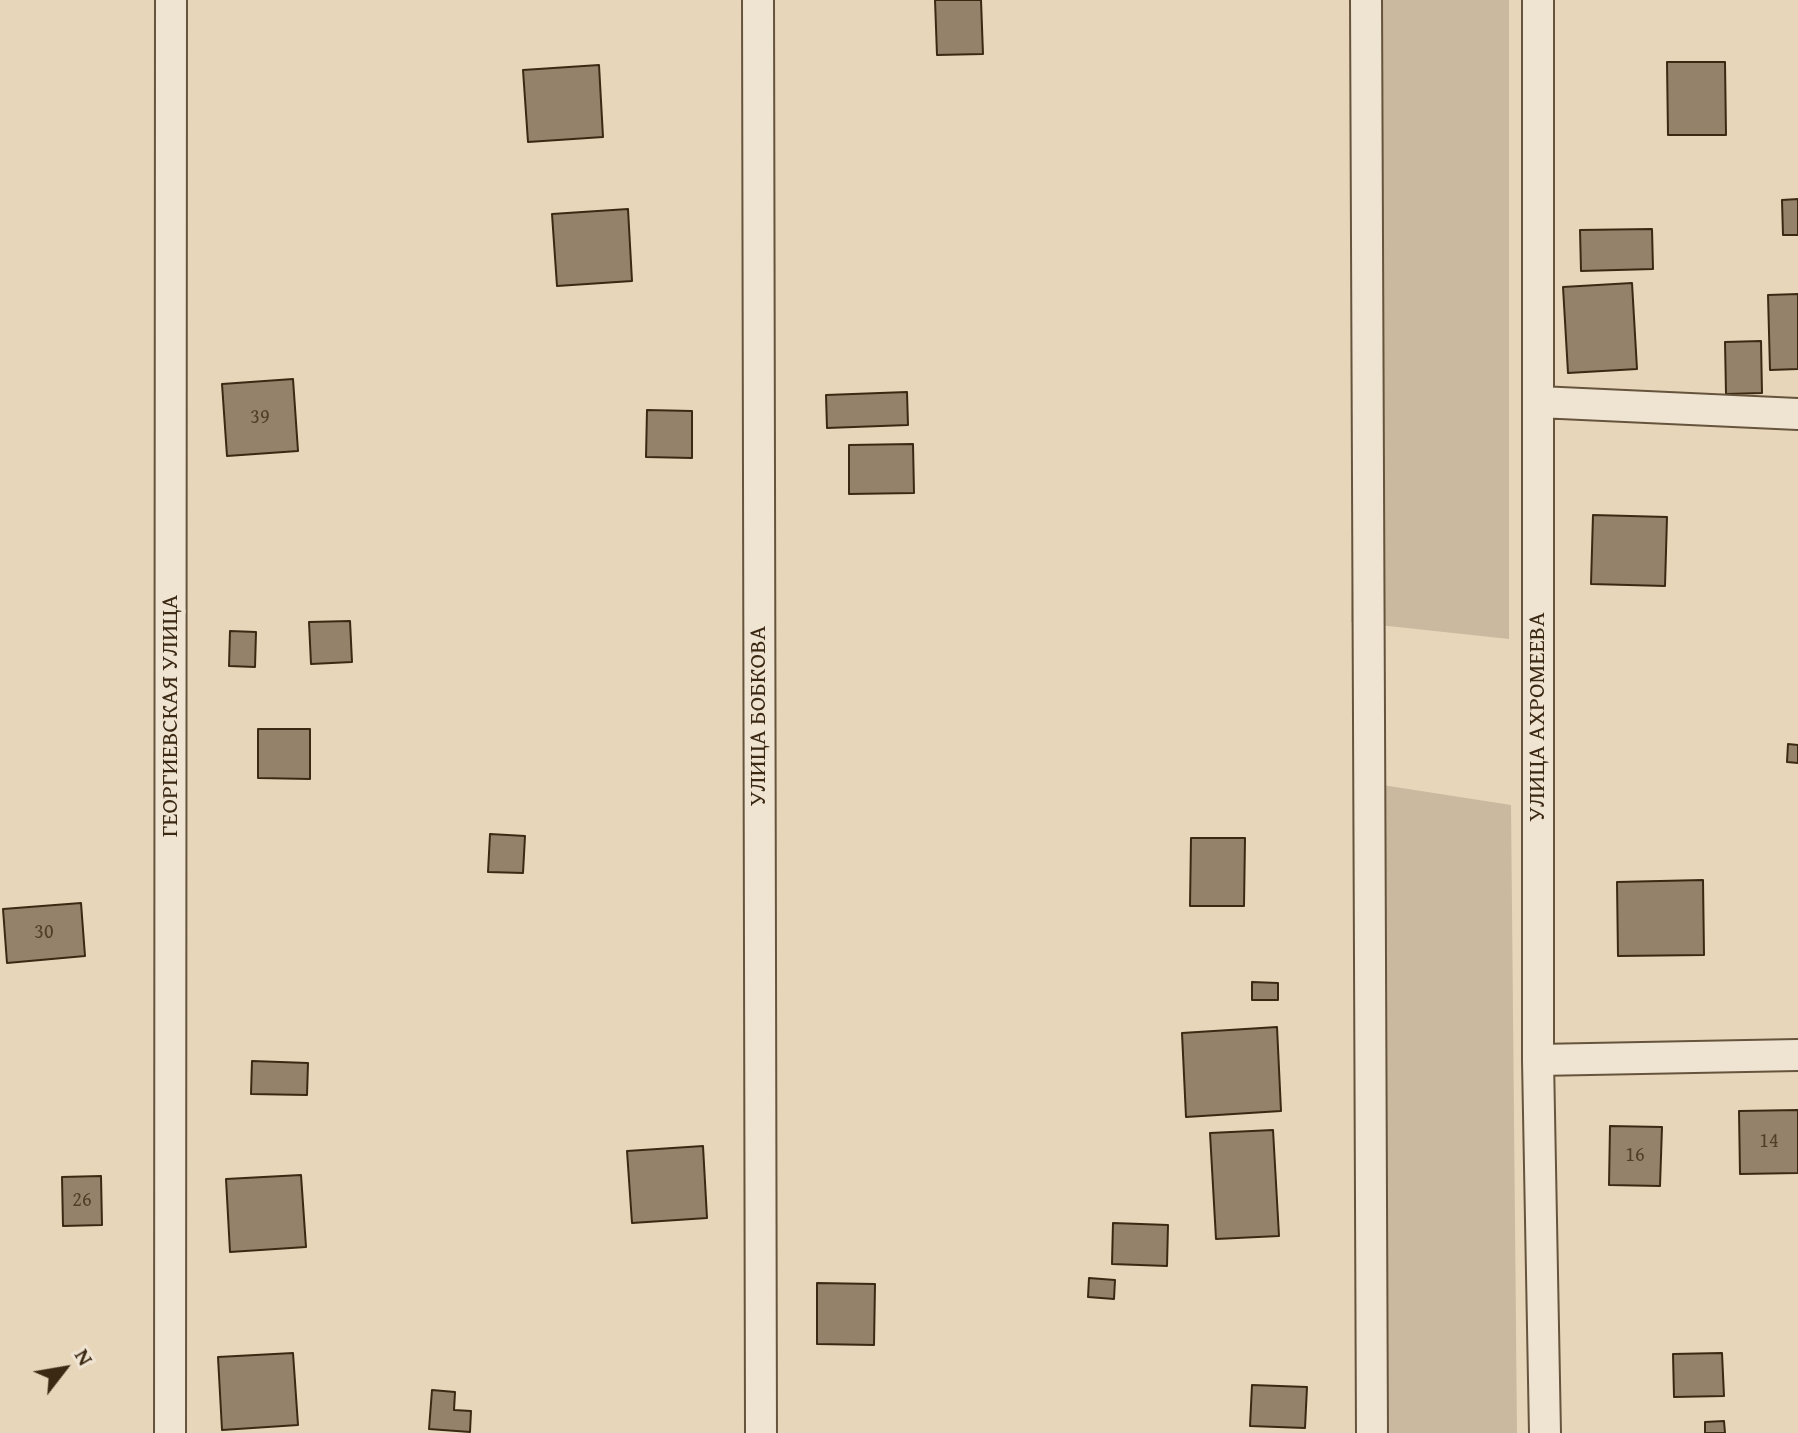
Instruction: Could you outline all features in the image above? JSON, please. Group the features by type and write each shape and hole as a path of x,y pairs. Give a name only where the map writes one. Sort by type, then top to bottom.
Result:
{"street":[{"name":"ГЕОРГИЕВСКАЯ УЛИЦА","path":"170,1433 171,0"},
{"name":"УЛИЦА БОБКОВА","path":"758,0 761,1433"},
{"path":"1366,0 1372,1433"},
{"name":"УЛИЦА АХРОМЕЕВА","path":"1538,0 1538,1060 1545,1433"},
{"path":"1539,402 1798,414"},
{"path":"1538,1060 1798,1055"}],"shaded area":[{"path":"1366,0 1509,0 1509,639 1351,622"},
{"path":"1363,782 1511,805 1517,1433 1376,1433"}],"building":[{"path":"935,0 981,0 983,54 937,55"},
{"path":"1667,62 1725,62 1726,135 1668,135"},
{"path":"599,65 603,137 528,142 523,70"},
{"path":"1798,199 1798,235 1783,235 1782,200"},
{"path":"628,209 632,281 557,286 552,214"},
{"path":"1652,229 1653,269 1581,271 1580,230"},
{"path":"1632,283 1637,369 1568,373 1563,287"},
{"path":"1798,294 1798,369 1770,370 1768,295"},
{"path":"1761,341 1762,393 1726,394 1725,342"},
{"path":"293,379 298,451 227,456 222,384"},
{"path":"907,392 908,425 827,428 826,395"},
{"path":"647,410 692,411 692,458 646,457"},
{"path":"913,444 914,493 849,494 849,445"},
{"path":"1593,515 1667,517 1665,586 1591,584"},
{"path":"350,621 352,662 311,664 309,622"},
{"path":"230,631 256,632 255,667 229,666"},
{"path":"258,729 310,729 310,779 258,778"},
{"path":"1788,744 1798,745 1798,763 1787,762"},
{"path":"490,834 525,836 523,873 488,872"},
{"path":"1191,838 1245,838 1244,906 1190,906"},
{"path":"1703,880 1704,955 1618,956 1617,882"},
{"path":"81,903 85,956 7,963 3,909"},
{"path":"1252,982 1278,983 1278,1000 1252,1000"},
{"path":"1277,1027 1281,1111 1186,1117 1182,1033"},
{"path":"252,1061 308,1063 307,1095 251,1094"},
{"path":"1798,1110 1798,1173 1740,1174 1739,1111"},
{"path":"1610,1126 1662,1127 1660,1186 1609,1185"},
{"path":"1273,1130 1279,1236 1216,1239 1210,1133"},
{"path":"703,1146 707,1218 632,1223 627,1151"},
{"path":"301,1175 306,1247 230,1252 226,1179"},
{"path":"101,1176 102,1225 63,1226 62,1177"},
{"path":"1113,1223 1168,1225 1167,1266 1112,1264"},
{"path":"1089,1278 1115,1280 1114,1299 1088,1297"},
{"path":"817,1283 875,1284 874,1345 817,1344"},
{"path":"293,1353 298,1425 222,1430 218,1357"},
{"path":"1722,1353 1724,1396 1674,1397 1673,1354"},
{"path":"1252,1385 1307,1387 1305,1428 1250,1426"},
{"path":"432,1390 455,1392 454,1410 471,1411 470,1432 429,1429"},
{"path":"1724,1421 1725,1433 1705,1433 1705,1422"}]}
